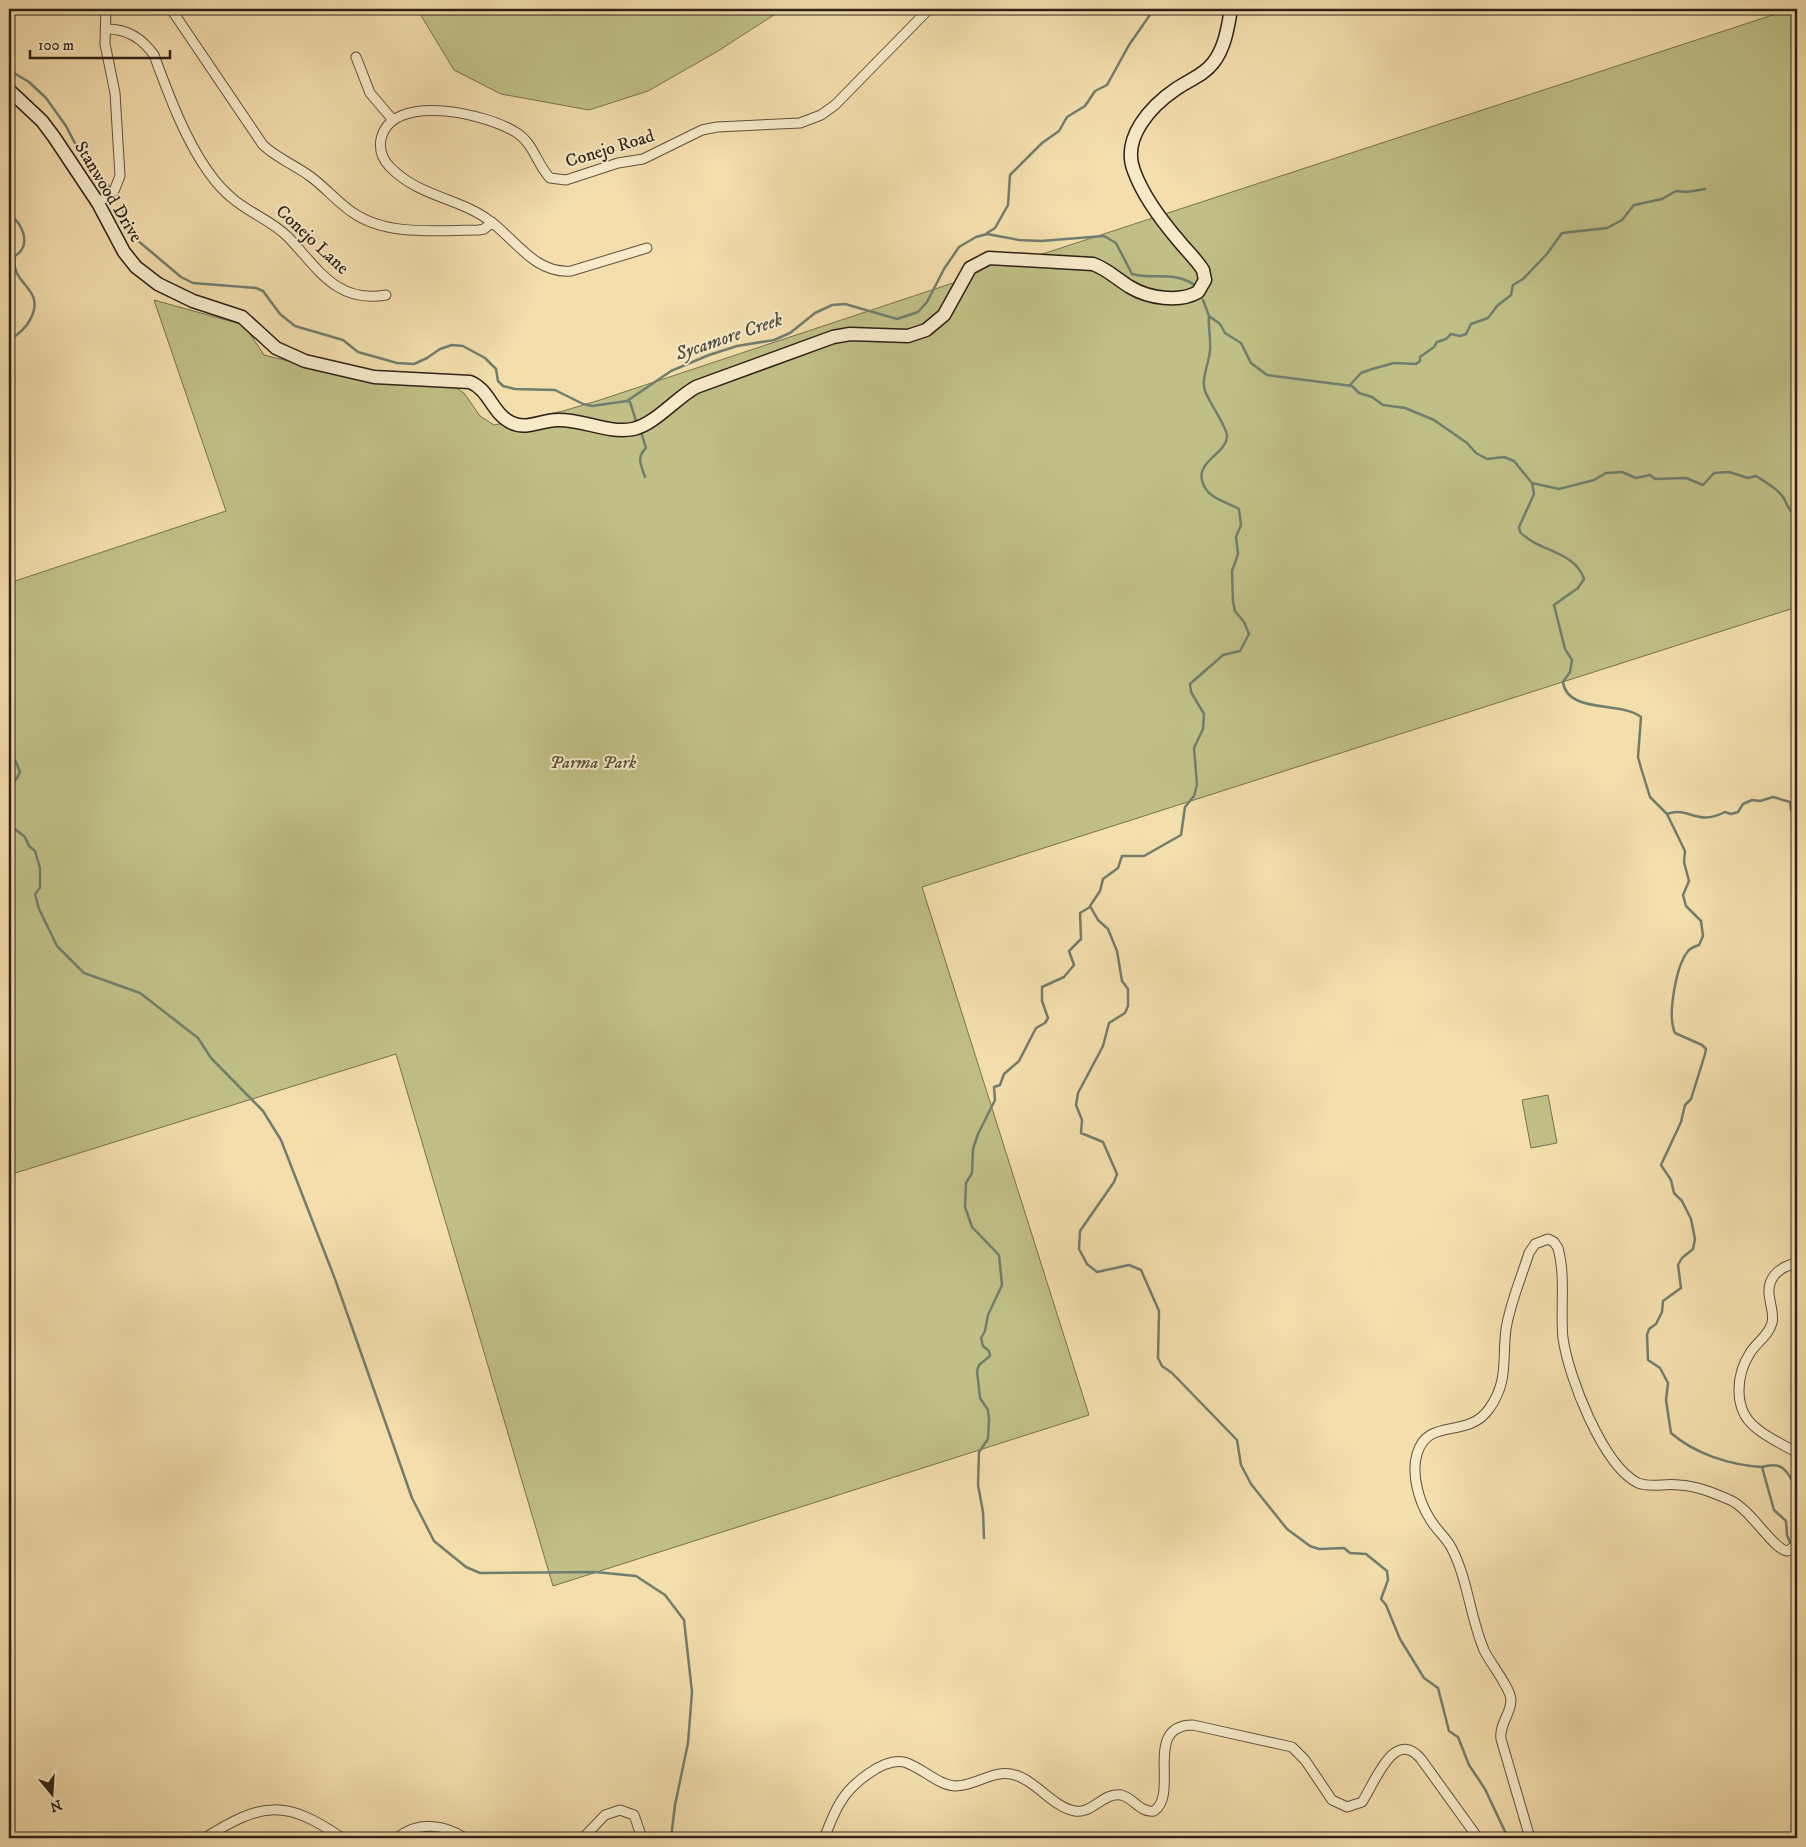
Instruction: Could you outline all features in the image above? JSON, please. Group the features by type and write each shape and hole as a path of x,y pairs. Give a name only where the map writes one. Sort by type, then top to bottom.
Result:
{"main road":[{"name":"Stanwood Drive","path":"9,90 48,129 98,203 120,247 136,267 150,279 193,302 242,316 270,344 290,356 327,367 374,377 470,382 482,389 502,417 520,426 558,420 613,429 632,429 646,424 679,397 696,387 826,339 850,334 908,336 926,330 944,315 970,268 989,258 1093,264 1107,271 1134,290 1155,296 1177,298 1198,292 1206,280 1203,270 1172,233 1149,201 1134,171 1130,151 1135,134 1154,108 1169,94 1198,76 1214,62 1223,44 1231,9"}],"street":[{"path":"98,203 118,186 120,176 118,117 105,44 106,9"},
{"path":"171,9 263,145 280,159 309,175 353,214 366,221 396,228 479,230 484,229 492,222"},
{"name":"Conejo Road","path":"393,120 404,114 444,111 478,117 516,132 532,148 547,174 555,180 566,180 618,163 653,156 689,134 702,130 717,127 788,125 821,115 835,105 929,9"},
{"name":"Conejo Lane","path":"105,28 127,32 148,47 154,55 191,143 224,190 240,204 274,224 312,265 335,286 355,296 366,298 386,296"},
{"path":"356,57 370,93 393,120 383,134 380,143 383,158 389,166 414,186 476,212 492,222 536,263 552,270 571,271 647,248"},
{"path":"1530,1838 1500,1735 1510,1704 1509,1693 1484,1650 1452,1549 1430,1519 1421,1502 1416,1472 1417,1453 1425,1439 1439,1430 1474,1424 1482,1418 1494,1401 1505,1370 1508,1320 1529,1253 1535,1244 1548,1239 1554,1242 1558,1248 1560,1310 1568,1359 1595,1434 1615,1463 1630,1478 1642,1484 1682,1485 1734,1502 1752,1516 1778,1548 1788,1551 1797,1544"},
{"path":"1797,1263 1778,1270 1770,1281 1768,1292 1773,1314 1772,1324 1746,1360 1739,1386 1743,1413 1747,1420 1760,1432 1797,1453"},
{"path":"824,1838 839,1804 851,1788 875,1770 896,1762 905,1762 951,1785 964,1785 993,1774 1016,1775 1065,1808 1075,1811 1086,1810 1115,1795 1126,1797 1143,1810 1154,1811 1161,1804 1164,1793 1164,1753 1167,1742 1178,1728 1193,1724 1292,1748 1305,1760 1332,1800 1346,1807 1362,1802 1392,1754 1401,1750 1412,1752 1421,1760 1478,1838"},
{"path":"205,1838 246,1815 275,1810 288,1811 313,1820 342,1838"},
{"path":"583,1838 605,1814 620,1810 634,1815 642,1838"},
{"path":"397,1838 415,1828 431,1826 448,1829 465,1838"}],"green space":[{"path":"417,9 783,9 718,51 648,91 589,110 501,94 454,70"},
{"name":"Parma Park","path":"1791,9 1797,9 1797,607 922,887 1089,1415 553,1586 396,1054 9,1175 9,583 226,511 154,300 244,325 264,355 345,375 449,383 464,393 480,416 494,425 563,411 600,400 968,278 976,263 1009,265"},
{"path":"1548,1095 1557,1143 1531,1148 1522,1100"}],"waterway":[{"path":"987,233 995,228 1008,205 1010,175 1042,143 1059,131 1067,117 1085,106 1095,91 1107,85 1129,45 1154,9"},
{"name":"Sycamore Creek","path":"9,70 29,82 46,98 66,126 78,149 92,163 110,188"},
{"path":"1349,386 1361,373 1372,369 1394,363 1416,364 1420,361 1420,357 1434,347 1437,342 1446,339 1451,334 1460,336 1466,334 1471,324 1488,318 1497,306 1511,295 1513,285 1523,279 1547,254 1562,233 1607,228 1622,220 1634,205 1662,199 1676,191 1687,192 1705,189"},
{"name":"Sycamore Creek","path":"122,204 125,225 130,234 181,277 193,283 256,288 263,291 280,314 295,326 343,340 358,352 397,363 414,364 440,349 452,345 463,346 485,358 496,369 498,381 503,386 515,389 555,390 583,404 592,406 627,401 671,371 709,355 737,346 774,340 790,333 815,313 832,305 845,304 897,319 918,312 927,302 944,269 959,247 976,237 987,234 1019,240 1041,241 1104,236 1116,243 1132,274 1178,278 1193,284"},
{"path":"9,214 18,223 24,235 23,246 15,256 17,273 34,300 34,308 27,325 9,340"},
{"name":"Sycamore Creek","path":"1203,300 1209,316 1220,324 1225,333 1241,343 1251,363 1267,375 1352,386 1359,393 1372,397 1383,405 1405,408 1434,420 1467,443 1476,453 1487,459 1504,457 1514,461 1532,483 1534,494 1519,527 1520,532 1528,539 1565,557 1573,563 1584,579 1578,588 1554,605 1565,649 1572,660 1570,672 1563,682 1567,692 1574,699 1596,706 1621,709 1641,717 1638,757 1641,768 1650,797 1667,814 1685,851 1684,862 1689,881 1683,895 1686,906 1701,921 1703,936 1699,945 1689,950 1680,966 1674,990 1672,1015 1675,1033 1702,1045 1706,1049 1691,1099 1685,1105 1681,1122 1661,1165 1671,1180 1674,1193 1682,1201 1691,1219 1695,1239 1693,1249 1682,1258 1678,1265 1681,1288 1663,1301 1662,1312 1656,1324 1649,1329 1647,1335 1648,1360 1660,1368 1668,1383 1666,1400 1671,1433 1691,1447 1714,1457 1738,1464 1762,1467 1774,1510 1786,1521 1787,1535 1791,1545"},
{"path":"1209,316 1210,350 1204,386 1207,396 1225,428 1227,436 1226,442 1204,468 1202,480 1204,486 1217,499 1239,509 1241,525 1236,537 1238,554 1232,571 1233,602 1235,611 1244,622 1249,634 1240,651 1223,655 1190,684 1191,692 1204,714 1203,729 1194,748 1197,785 1194,796 1185,807 1181,835 1144,856 1122,856 1118,868 1103,879 1100,891 1090,906 1098,920 1108,929 1117,951 1122,981 1128,989 1128,1006 1125,1013 1109,1023 1103,1046 1078,1093 1076,1105 1082,1120 1081,1133 1103,1142 1117,1174 1114,1182 1080,1231 1079,1249 1087,1264 1097,1272 1129,1265 1141,1270 1159,1311 1158,1358 1162,1366 1172,1373 1237,1440 1241,1465 1251,1484 1287,1529 1310,1546 1319,1549 1344,1548 1350,1553 1366,1554 1387,1571 1388,1580 1381,1599 1386,1605 1400,1639 1424,1678 1438,1688 1449,1731 1458,1737 1469,1765 1485,1789 1508,1838"},
{"path":"627,401 630,402 636,421"},
{"path":"642,435 646,448 641,455 640,461 645,477"},
{"path":"1532,483 1559,489 1594,480 1606,473 1622,472 1636,478 1650,475 1655,479 1686,478 1703,485 1714,473 1729,472 1748,478 1756,476 1767,483 1781,494 1790,510 1797,517"},
{"path":"9,753 16,762 20,772 9,786"},
{"path":"1667,814 1682,812 1707,818 1725,812 1731,814 1738,812 1743,804 1752,800 1760,801 1773,797 1790,802 1791,810 1797,812"},
{"path":"9,827 25,837 29,846 35,851 40,868 40,888 35,894 39,909 57,946 84,973 140,993 198,1038 211,1058 263,1111 281,1140 335,1279 412,1498 434,1541 466,1567 480,1573 595,1572 636,1576 665,1595 684,1620 692,1692 688,1743 675,1805 671,1838"},
{"path":"984,1538 983,1512 978,1485 979,1452 988,1439 989,1420 988,1410 980,1398 977,1371 979,1365 990,1356 989,1351 983,1346 981,1338 985,1331 988,1315 1002,1285 999,1255 972,1227 965,1207 966,1183 972,1173 973,1149 978,1134 995,1100 994,1087 1000,1085 1004,1074 1019,1061 1036,1028 1045,1023 1048,1018 1042,1001 1042,987 1064,977 1074,965 1069,951 1081,939 1080,913 1090,907"},
{"path":"1762,1467 1770,1465 1781,1467 1788,1474 1797,1489"},
{"name":"Sycamore Creek","path":"1794,1550 1797,1557"}]}
